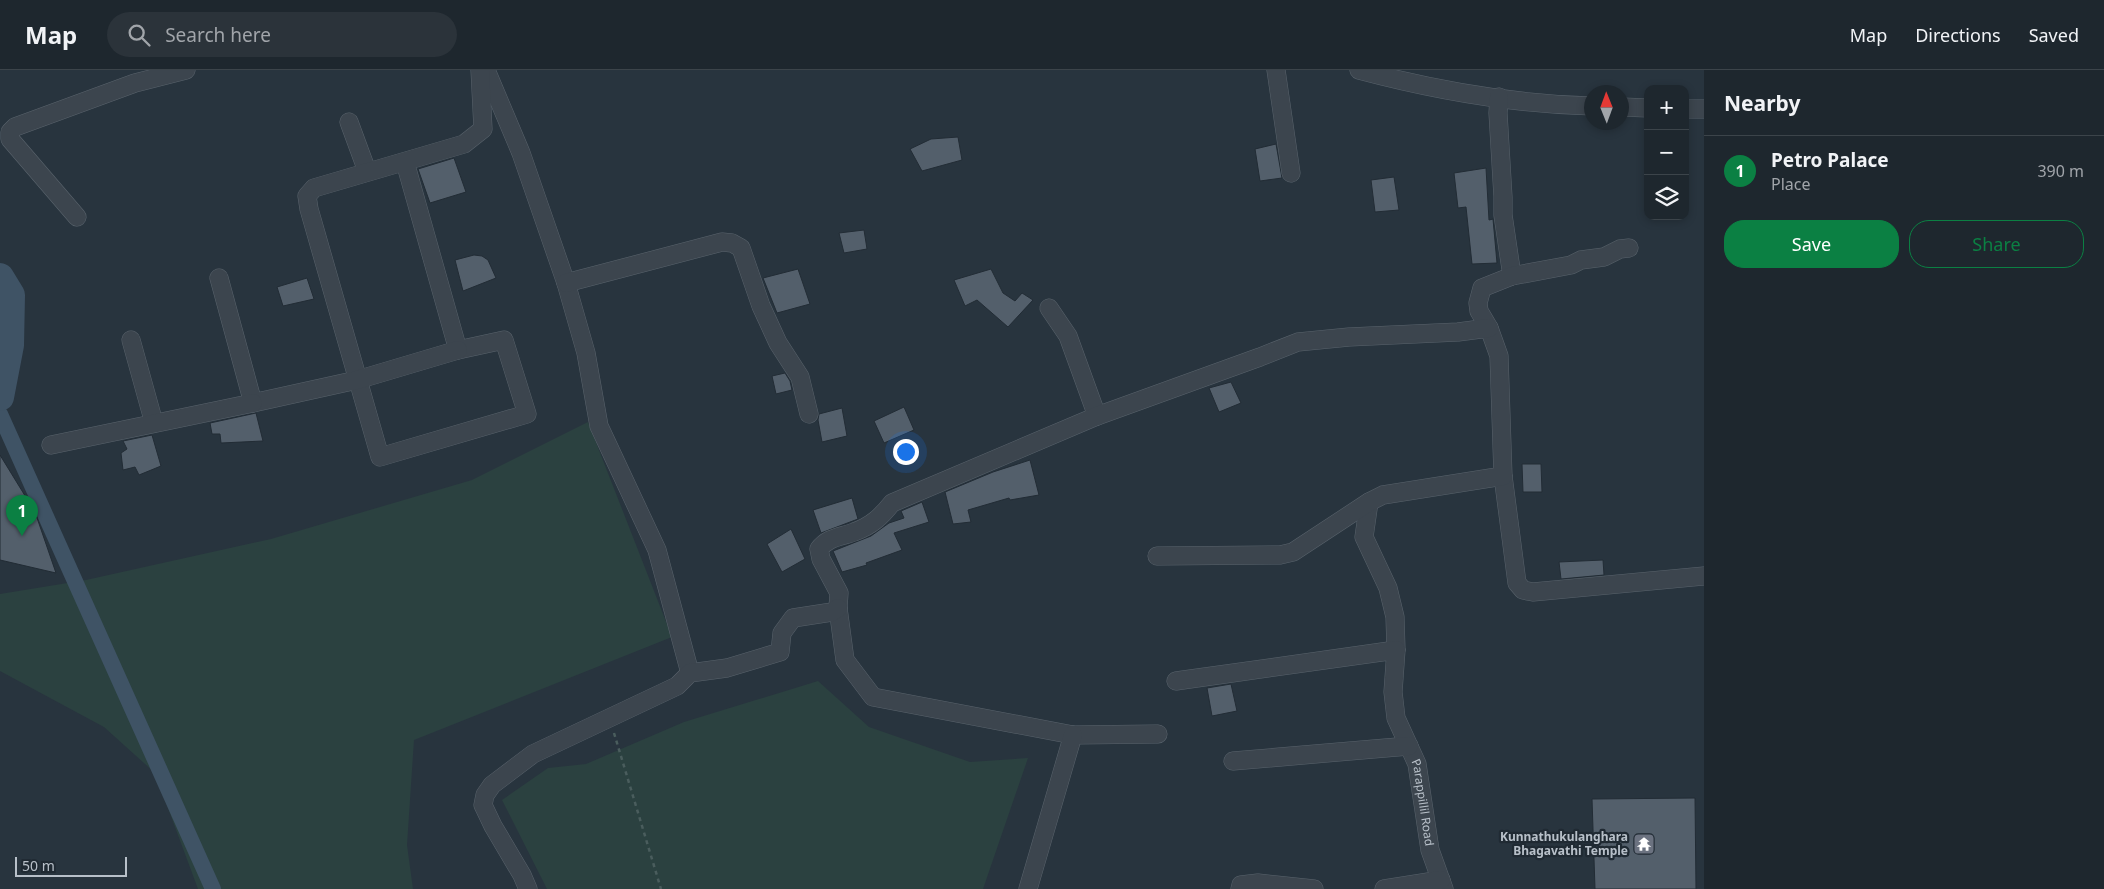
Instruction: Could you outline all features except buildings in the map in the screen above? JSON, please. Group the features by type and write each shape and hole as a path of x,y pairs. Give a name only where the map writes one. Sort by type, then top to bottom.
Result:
{"street":[{"path":"76,218 10,139 10,132 14,127 135,83 186,70"},
{"path":"51,445 357,380 458,350 504,340 527,414 380,457 357,380 309,209 308,196 314,188 464,144 483,129 480,70"},
{"path":"486,70 521,153 566,283 586,353 599,426 657,550 690,673"},
{"path":"1276,70 1290,173"},
{"path":"1359,70 1390,78 1499,97 1560,105 1584,106"},
{"path":"1499,97 1498,112 1503,215 1512,276"},
{"path":"1629,107 1644,108"},
{"path":"1689,109 1704,109"},
{"path":"349,122 368,171"},
{"path":"405,162 458,350"},
{"path":"566,283 722,242 732,243 741,248 761,306 778,343 800,378 809,414"},
{"path":"1629,248 1604,257 1581,260 1571,265 1512,276 1482,288 1478,303 1479,311 1499,356 1504,476 1517,583 1523,590 1533,592 1704,576"},
{"path":"219,278 253,403"},
{"path":"1049,308 1068,336 1097,416"},
{"path":"1158,734 1073,735 873,697 844,660 838,608 839,594 821,559 819,548 825,541 855,532 878,520 892,504 1097,416 1298,342 1349,336 1458,332 1488,328"},
{"path":"131,340 154,423"},
{"path":"1157,556 1280,555 1294,552 1369,502 1383,495 1504,476"},
{"name":"Parappillil Road","path":"1369,502 1364,536 1388,588 1395,617 1396,650 1393,692 1396,718 1416,764 1430,850 1443,884"},
{"path":"528,889 483,805 485,795 492,785 534,754 677,686 690,673 727,668 780,652 782,633 793,618 832,612 838,608"},
{"path":"1176,681 1396,650"},
{"path":"1028,889 1073,735"},
{"path":"1233,761 1408,746"},
{"path":"1240,889 1240,885 1258,883 1314,889"},
{"path":"1384,889 1443,884"}],"path":[{"path":"610,718 661,889"}],"green space":[{"path":"588,422 672,637 414,740 407,845 413,889 198,889 155,773 104,727 0,671 0,594 86,580 271,539 472,480"},
{"path":"818,681 869,727 970,762 1028,758 983,889 547,889 502,800 548,768 586,764 684,722"}],"waterway":[{"path":"0,277 11,295 10,345 0,397"},
{"path":"0,414 213,889"}],"place":[{"name":"Petro Palace","path":"22,536"},
{"name":"Kunnathukulanghara Bhagavathi Temple","path":"1644,844"}]}
